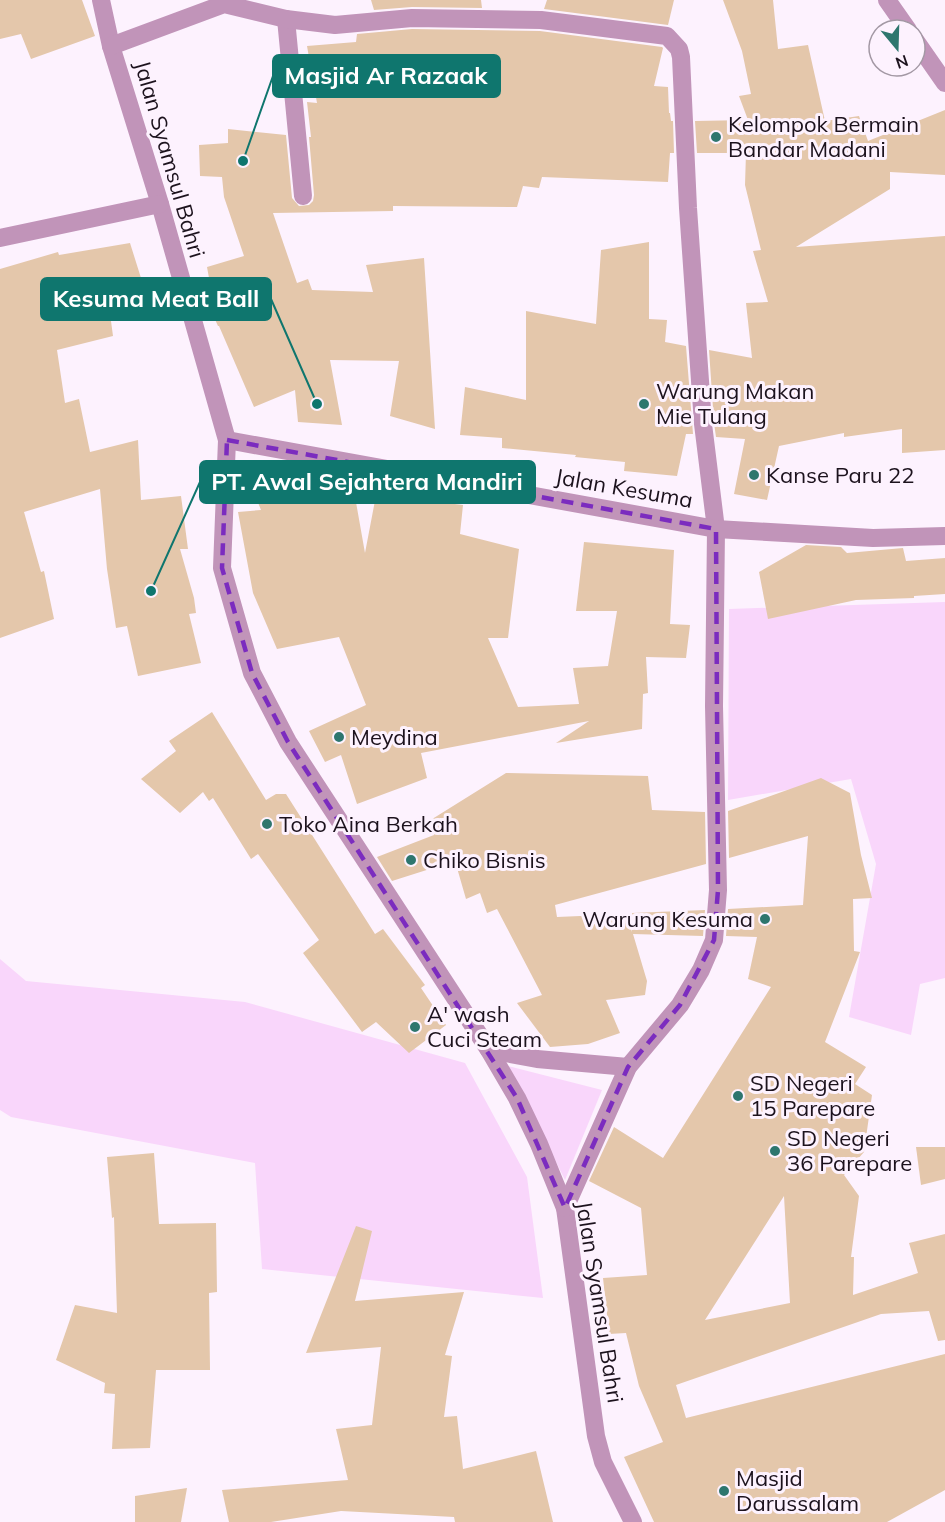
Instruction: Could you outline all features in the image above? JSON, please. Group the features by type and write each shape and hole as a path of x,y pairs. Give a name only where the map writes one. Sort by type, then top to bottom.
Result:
{"street":[{"name":"Jalan Syamsul Bahri","path":"101,0 111,46 160,204 227,440 222,568 252,673 288,742 489,1050 539,1144 565,1208 596,1437 603,1462 633,1522"},
{"path":"887,0 900,18"},
{"path":"111,46 224,4 286,19 335,25 412,18 541,20 667,36 679,49 702,424 716,529 714,706 718,890 714,940 701,970 680,1005 628,1067 565,1208"},
{"path":"286,19 303,196"},
{"path":"927,57 945,83"},
{"path":"0,237 160,204"},
{"name":"Jalan Kesuma","path":"227,440 716,529 873,538 945,536"},
{"path":"489,1050 537,1059 628,1067"}],"highlighted area":[{"path":"227,440 716,529 718,890 714,940 680,1005 628,1067 565,1208 517,1098 288,742 252,673 222,568"}],"shaded area":[{"path":"945,602 945,978 920,984 911,1035 849,1017 876,864 851,779 728,800 729,609"},
{"path":"0,959 26,981 245,1002 465,1063 527,1177 543,1298 262,1269 255,1163 11,1117 0,1110"},
{"path":"508,1066 602,1090 565,1180"}],"building":[{"path":"0,0 82,0 95,36 31,59 21,34 0,39"},
{"path":"371,0 481,0 482,8 412,7 374,10"},
{"path":"547,0 674,0 668,25 544,9"},
{"path":"723,0 773,0 778,49 808,45 825,121 859,116 868,141 945,110 945,175 890,172 890,189 796,247 945,236 945,450 902,453 902,429 844,437 844,433 779,446 767,500 734,494 745,439 716,437 714,423 709,350 752,358 746,303 768,302 753,251 761,250 745,185 746,153 697,153 695,121 748,120 739,96 751,94 742,51"},
{"path":"412,29 540,31 662,47 654,86 668,87 669,113 673,121 674,153 670,153 668,182 542,177 539,188 523,186 517,207 393,206 393,211 273,213 297,283 308,279 312,290 373,292 366,265 424,258 435,429 390,416 399,361 330,360 342,425 298,422 295,390 254,407 207,302 213,300 207,267 244,256 224,197 222,177 200,176 199,145 228,143 228,129 286,135 292,198 299,206 309,205 314,195 307,102 317,103 307,46 356,42 357,34"},
{"path":"649,242 649,319 667,320 665,342 686,346 693,434 686,434 677,476 624,471 625,462 502,448 502,438 460,435 465,387 526,400 526,311 596,324 601,250"},
{"path":"130,243 141,278 106,284 113,336 57,350 65,403 79,399 90,452 138,440 141,500 181,496 188,549 180,549 194,598 196,613 189,614 201,663 138,676 127,626 116,628 107,569 100,489 24,512 41,572 44,571 54,619 0,638 0,269 58,252 59,255"},
{"path":"281,465 287,481 341,472 351,474 365,553 377,490 405,486 405,498 463,505 460,534 519,549 508,638 488,638 518,707 579,704 573,668 608,666 617,611 576,611 584,542 674,550 670,624 690,625 686,658 646,657 648,693 643,694 642,729 556,743 589,721 421,753 427,778 357,804 341,755 325,762 309,731 366,705 339,637 277,649 253,593 238,512 261,510 247,475"},
{"path":"806,545 841,547 847,553 903,548 906,561 945,558 945,594 914,596 914,598 856,600 768,619 759,572"},
{"path":"212,712 266,800 276,794 286,794 375,934 383,929 425,985 421,988 446,1025 409,1053 376,1022 362,1032 303,953 319,940 258,854 251,859 213,798 209,801 203,792 180,813 141,779 176,751 169,741"},
{"path":"506,773 648,776 652,810 705,812 706,864 555,905 557,917 627,914 632,932 632,913 705,910 703,936 633,934 647,981 645,995 606,1000 620,1033 588,1044 550,1047 517,1003 542,995 497,909 487,913 480,893 466,899 455,861 392,881 377,857 434,835 429,821"},
{"path":"821,778 850,793 861,855 872,898 853,899 854,951 860,952 825,1042 866,1067 855,1084 872,1095 864,1152 844,1175 859,1196 851,1257 854,1257 853,1295 918,1273 909,1243 945,1234 945,1340 938,1341 929,1311 881,1314 676,1385 686,1418 945,1354 945,1490 887,1522 654,1522 624,1457 663,1442 639,1386 626,1333 609,1334 603,1278 647,1275 641,1208 589,1181 614,1127 663,1158 771,987 748,979 757,937 726,936 728,909 803,905 808,836 729,858 728,811","holes":["784,1196 790,1303 705,1320"]},
{"path":"916,1147 945,1147 945,1179 921,1185"},
{"path":"154,1153 159,1224 216,1223 217,1292 209,1293 210,1370 156,1370 150,1448 112,1449 115,1394 104,1393 105,1383 56,1360 75,1305 117,1313 114,1217 112,1218 107,1157"},
{"path":"356,1226 372,1231 355,1301 464,1292 445,1355 452,1356 444,1417 457,1416 463,1469 536,1451 553,1522 455,1522 454,1517 341,1511 271,1522 229,1522 222,1490 348,1480 336,1429 372,1425 381,1347 306,1353"},
{"path":"187,1488 181,1522 135,1522 135,1496"}],"place":[{"name":"Kelompok Bermain Bandar Madani","path":"716,137"},
{"name":"Masjid Ar Razaak","path":"243,161"},
{"name":"Kesuma Meat Ball","path":"317,404"},
{"name":"Warung Makan Mie Tulang","path":"644,404"},
{"name":"Kanse Paru 22","path":"754,475"},
{"name":"PT. Awal Sejahtera Mandiri","path":"151,591"},
{"name":"Meydina","path":"339,737"},
{"name":"Toko Aina Berkah","path":"267,824"},
{"name":"Chiko Bisnis","path":"411,860"},
{"name":"Warung Kesuma","path":"765,919"},
{"name":"A' wash Cuci Steam","path":"415,1027"},
{"name":"SD Negeri 15 Parepare","path":"738,1096"},
{"name":"SD Negeri 36 Parepare","path":"775,1151"},
{"name":"Masjid Darussalam","path":"724,1491"}]}
